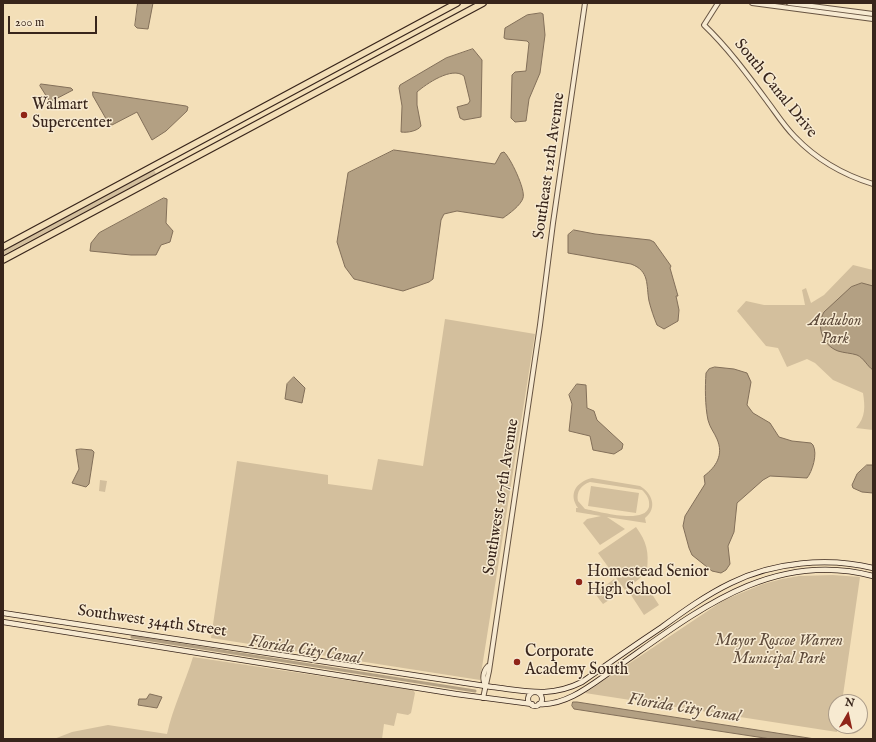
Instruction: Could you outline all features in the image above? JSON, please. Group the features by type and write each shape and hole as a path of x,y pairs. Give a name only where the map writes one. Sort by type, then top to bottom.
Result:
{"highway":[{"path":"3,247 458,3"},
{"path":"3,260 483,3"},
{"path":"3,242 22,237"}],"main road":[{"name":"Southwest 344th Street","path":"3,613 485,685 536,692 553,692 566,689 582,682 702,599 732,583 774,569 816,563 846,564 873,568"},
{"path":"539,704 542,697 536,692 529,697 532,704 539,704 552,703 570,697 707,606 733,591 754,583 791,573 821,571 853,572 873,576"},
{"name":"Southwest 344th Street","path":"3,622 483,698 532,704"},
{"path":"566,689 570,697"}],"street":[{"name":"Southeast 12th Avenue","path":"539,332 585,3"},
{"name":"South Canal Drive","path":"718,3 704,25 734,57 788,129 800,142 841,171 873,184"},
{"path":"752,3 873,19"},
{"path":"789,3 873,14"},
{"name":"Southwest 167th Avenue","path":"483,698 485,685 487,682 488,666 539,332"}],"green space":[{"path":"154,170 156,174 3,255 3,250"},
{"name":"Audubon Park","path":"853,265 873,270 873,430 856,428 862,420 864,411 863,393 833,380 815,363 807,359 787,367 778,348 766,346 737,311 746,301 764,305 805,305 802,290 806,288 811,303 824,295"},
{"path":"445,319 535,334 480,680 211,638 237,461 328,475 328,484 372,490 378,459 423,466"},
{"path":"592,478 640,486 648,493 652,501 651,510 645,518 646,523 607,517 625,529 600,545 583,523 587,519 601,516 576,512 576,508 578,508 574,498 575,489 586,480","holes":["590,482 642,490 648,497 649,507 645,512 639,515 620,516 585,509 578,501 580,489"]},
{"path":"100,480 107,481 105,492 99,491"},
{"path":"591,486 639,493 636,513 588,506"},
{"path":"636,527 645,542 648,558 647,570 639,579 625,590 598,553"},
{"name":"Mayor Roscoe Warren Municipal Park","path":"833,575 860,577 843,694 828,694 828,731 585,693 724,600 763,584 799,576"},
{"path":"614,579 617,585 608,591 605,586"},
{"path":"644,582 659,605 644,615 629,592"},
{"path":"618,586 622,591 613,597 609,592"},
{"path":"604,587 608,592 599,599 595,593"},
{"path":"608,593 612,598 603,604 599,599"},
{"path":"193,657 413,690 415,693 411,713 408,715 397,713 394,726 384,724 382,739 54,739 72,732 108,725 167,734 172,714"}],"shaded area":[{"path":"138,3 153,3 148,29 137,28 135,26"},
{"path":"543,14 545,35 540,73 529,99 526,121 515,122 511,118 512,75 515,72 526,71 529,43 527,41 504,38 505,28 527,15"},
{"path":"473,49 482,60 481,117 464,120 460,118 457,107 468,104 470,101 464,76 459,73 453,73 439,77 417,92 417,105 421,126 420,128 412,131 401,132 402,106 399,88 400,85 446,58"},
{"path":"41,84 71,88 73,90 50,102 40,86"},
{"path":"93,92 188,107 187,111 166,131 152,140 137,112 112,125 109,124 93,96"},
{"path":"394,150 495,164 501,153 504,152 517,174 523,194 520,204 503,218 457,211 444,214 441,220 433,279 429,282 403,291 354,279 345,267 337,242 348,173"},
{"path":"164,198 167,199 166,223 173,231 170,242 161,245 156,255 131,255 90,251 91,243 99,233"},
{"path":"574,230 595,234 650,240 654,242 671,266 670,268 678,296 676,296 679,310 678,321 664,329 657,325 649,301 646,279 641,270 637,267 631,264 568,253 568,235"},
{"path":"862,283 873,286 873,370 862,358 857,355 840,352 832,348 824,340 821,329 824,312 851,287"},
{"path":"715,367 734,369 747,373 751,382 747,405 753,413 770,423 779,437 792,441 811,443 815,453 811,472 807,478 770,476 763,480 737,503 734,532 728,546 730,564 726,570 721,573 712,571 692,555 683,526 685,516 705,484 704,476 712,469 718,460 720,450 707,415 705,390 706,373 709,369"},
{"path":"294,377 305,388 302,403 285,399 287,384"},
{"path":"577,384 586,385 587,408 594,411 597,420 623,444 622,449 614,454 593,450 590,436 569,431 572,404 569,395"},
{"path":"76,450 92,450 94,452 89,484 86,487 72,483 79,469"},
{"path":"867,465 873,465 873,493 862,492 853,488 852,485 857,474"},
{"path":"150,694 162,697 157,708 138,705 139,699 146,699"},
{"name":"Florida City Canal","path":"573,702 815,739 771,739 574,709 572,706"}],"waterway":[{"name":"Florida City Canal","path":"132,637 475,691"}],"place":[{"name":"Walmart Supercenter","path":"24,115"},
{"name":"Homestead Senior High School","path":"579,582"},
{"name":"Corporate Academy South","path":"517,662"}]}
